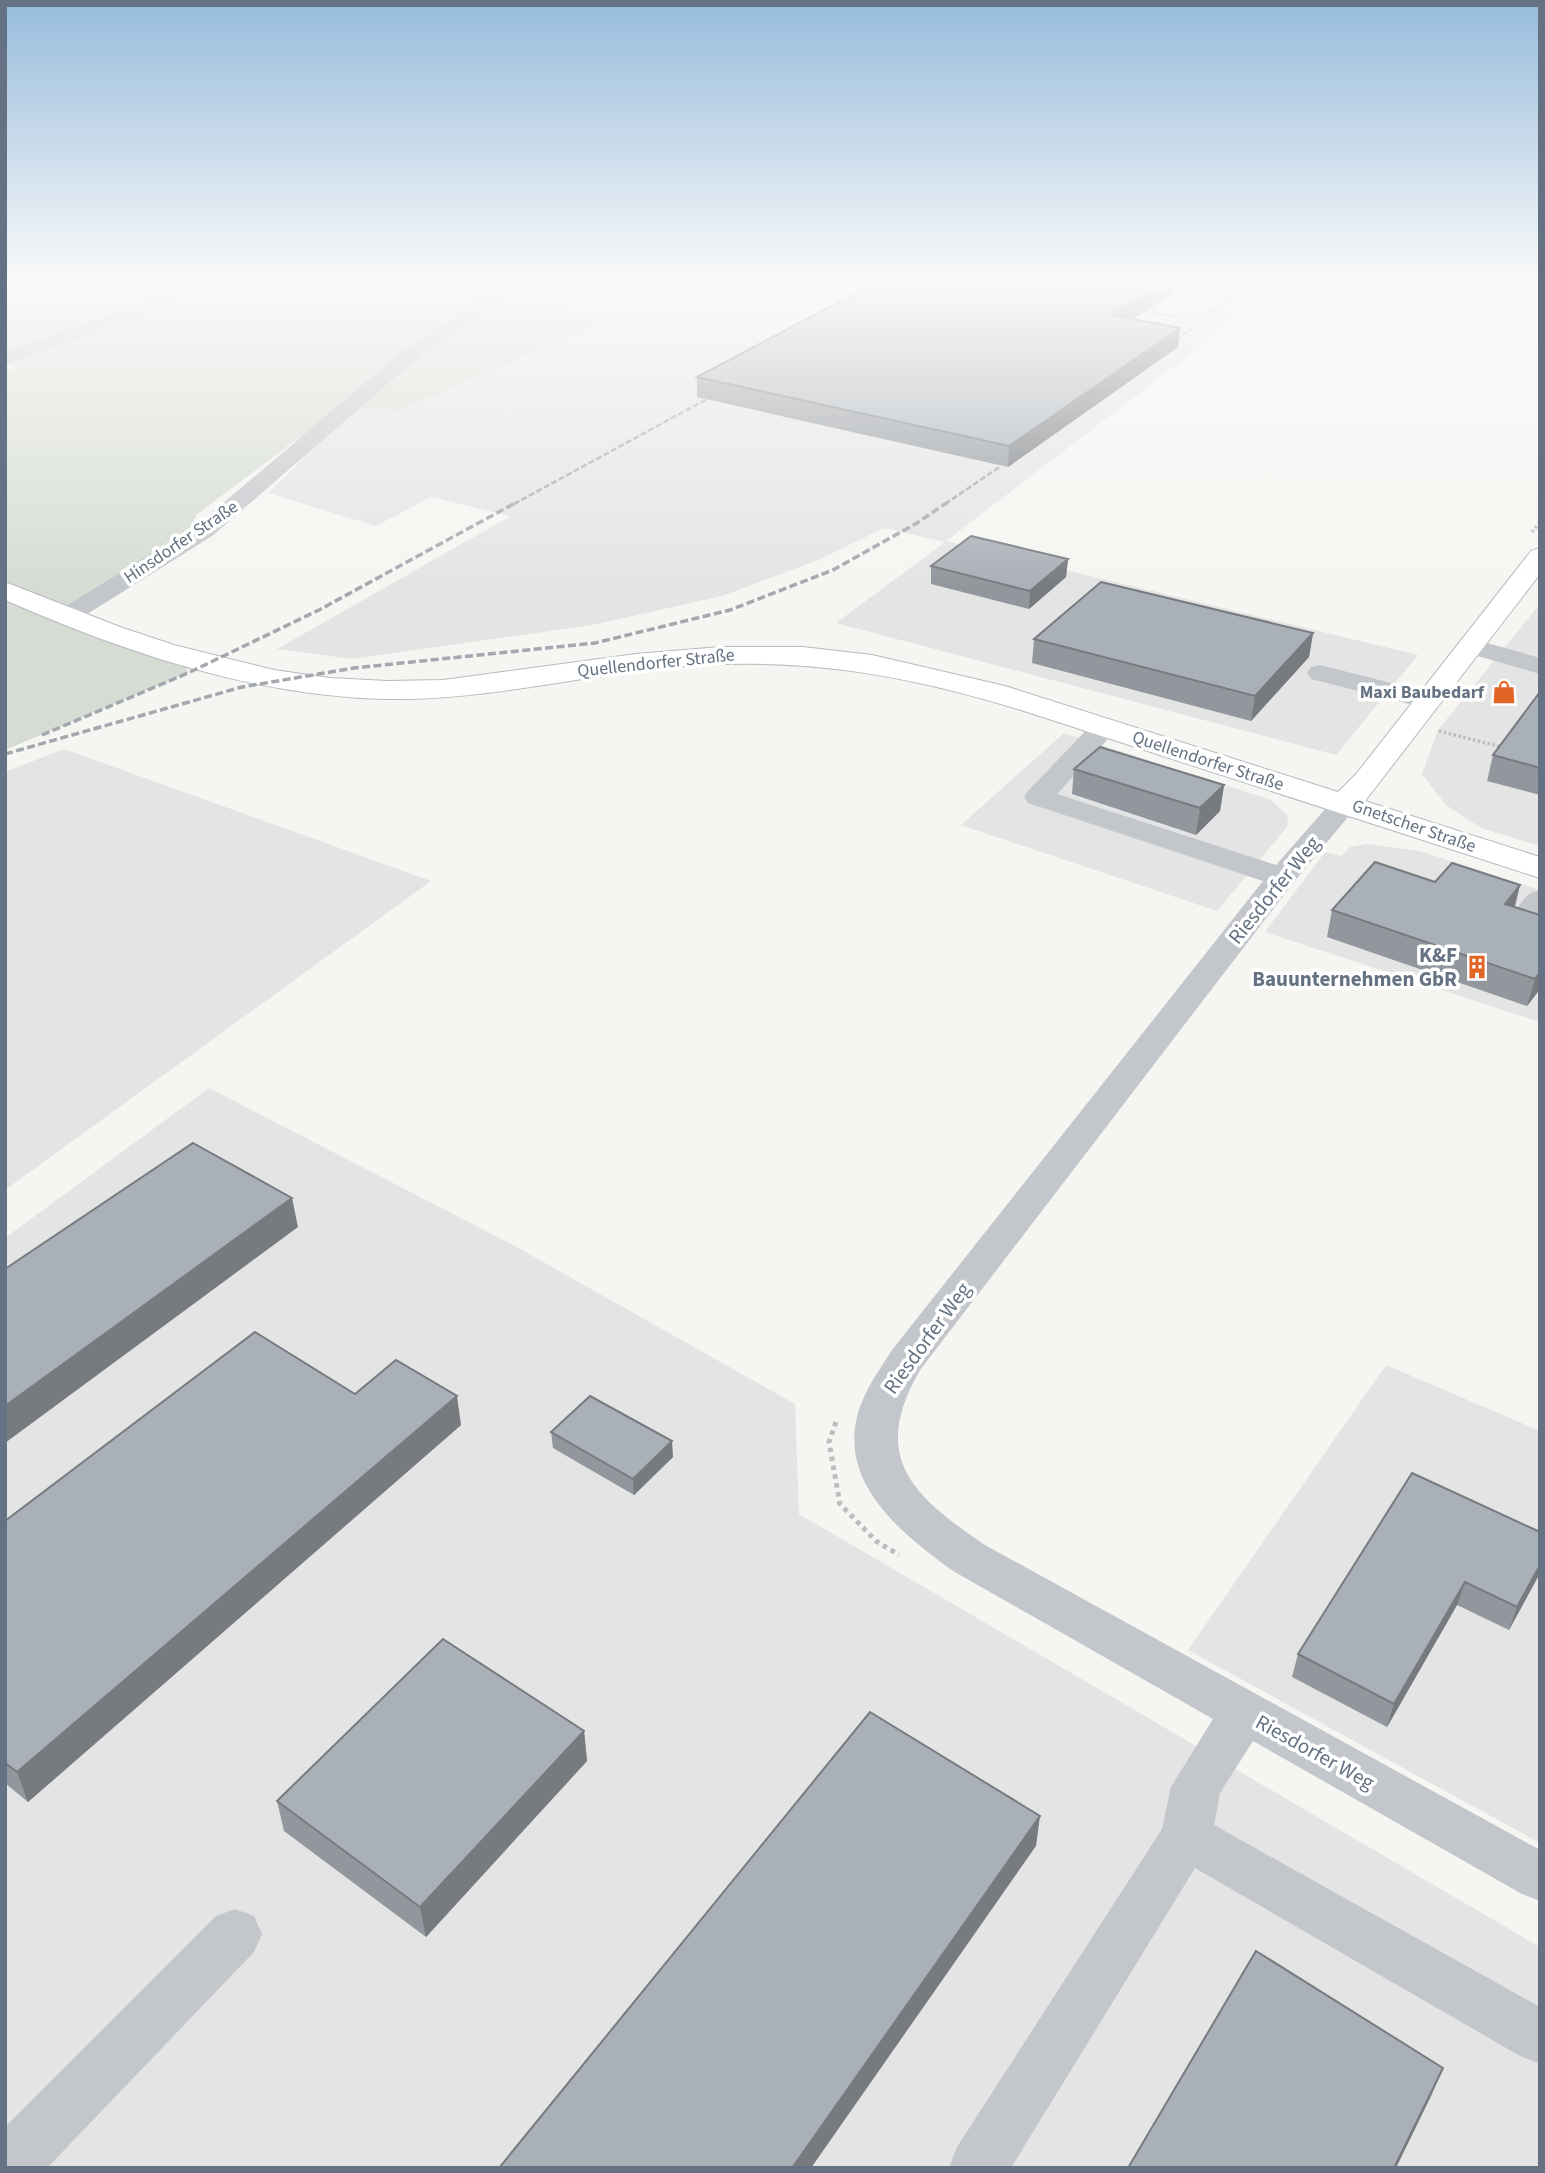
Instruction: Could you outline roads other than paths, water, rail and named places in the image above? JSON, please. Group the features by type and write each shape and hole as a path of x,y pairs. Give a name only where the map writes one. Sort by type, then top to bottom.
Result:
{"main road":[{"name":"Gnetscher Straße","path":"1540,556 1368,780 1344,805 1540,868"},
{"name":"Quellendorfer Straße","path":"5,590 67,616 209,663 278,680 330,688 444,688 676,657 794,656 862,662 928,674 1105,727 1344,805"}],"street":[{"name":"Hinsdorfer Straße","path":"67,616 204,531 376,383"},
{"path":"1470,646 1540,666"},
{"path":"1320,673 1420,712"},
{"path":"1105,727 1038,797 1282,877"},
{"name":"Riesdorfer Weg","path":"1344,805 1282,877 892,1379 880,1403 875,1425 876,1448 890,1489 909,1513 932,1534 969,1558 1540,1877"},
{"path":"978,2168 1186,1836 1196,1787 1244,1713"},
{"path":"1186,1836 1540,2037"},
{"path":"6,2168 235,1934"}],"railway":[{"path":"514,504 707,399"},
{"path":"945,504 1001,466"},
{"path":"42,735 188,673 319,610 517,502"},
{"path":"5,754 242,687 354,668 595,643 730,610 833,570 917,523 948,502"}],"place":[{"name":"Maxi Baubedarf","path":"1504,692"},
{"name":"K&F Bauunternehmen GbR","path":"1477,967"}]}
